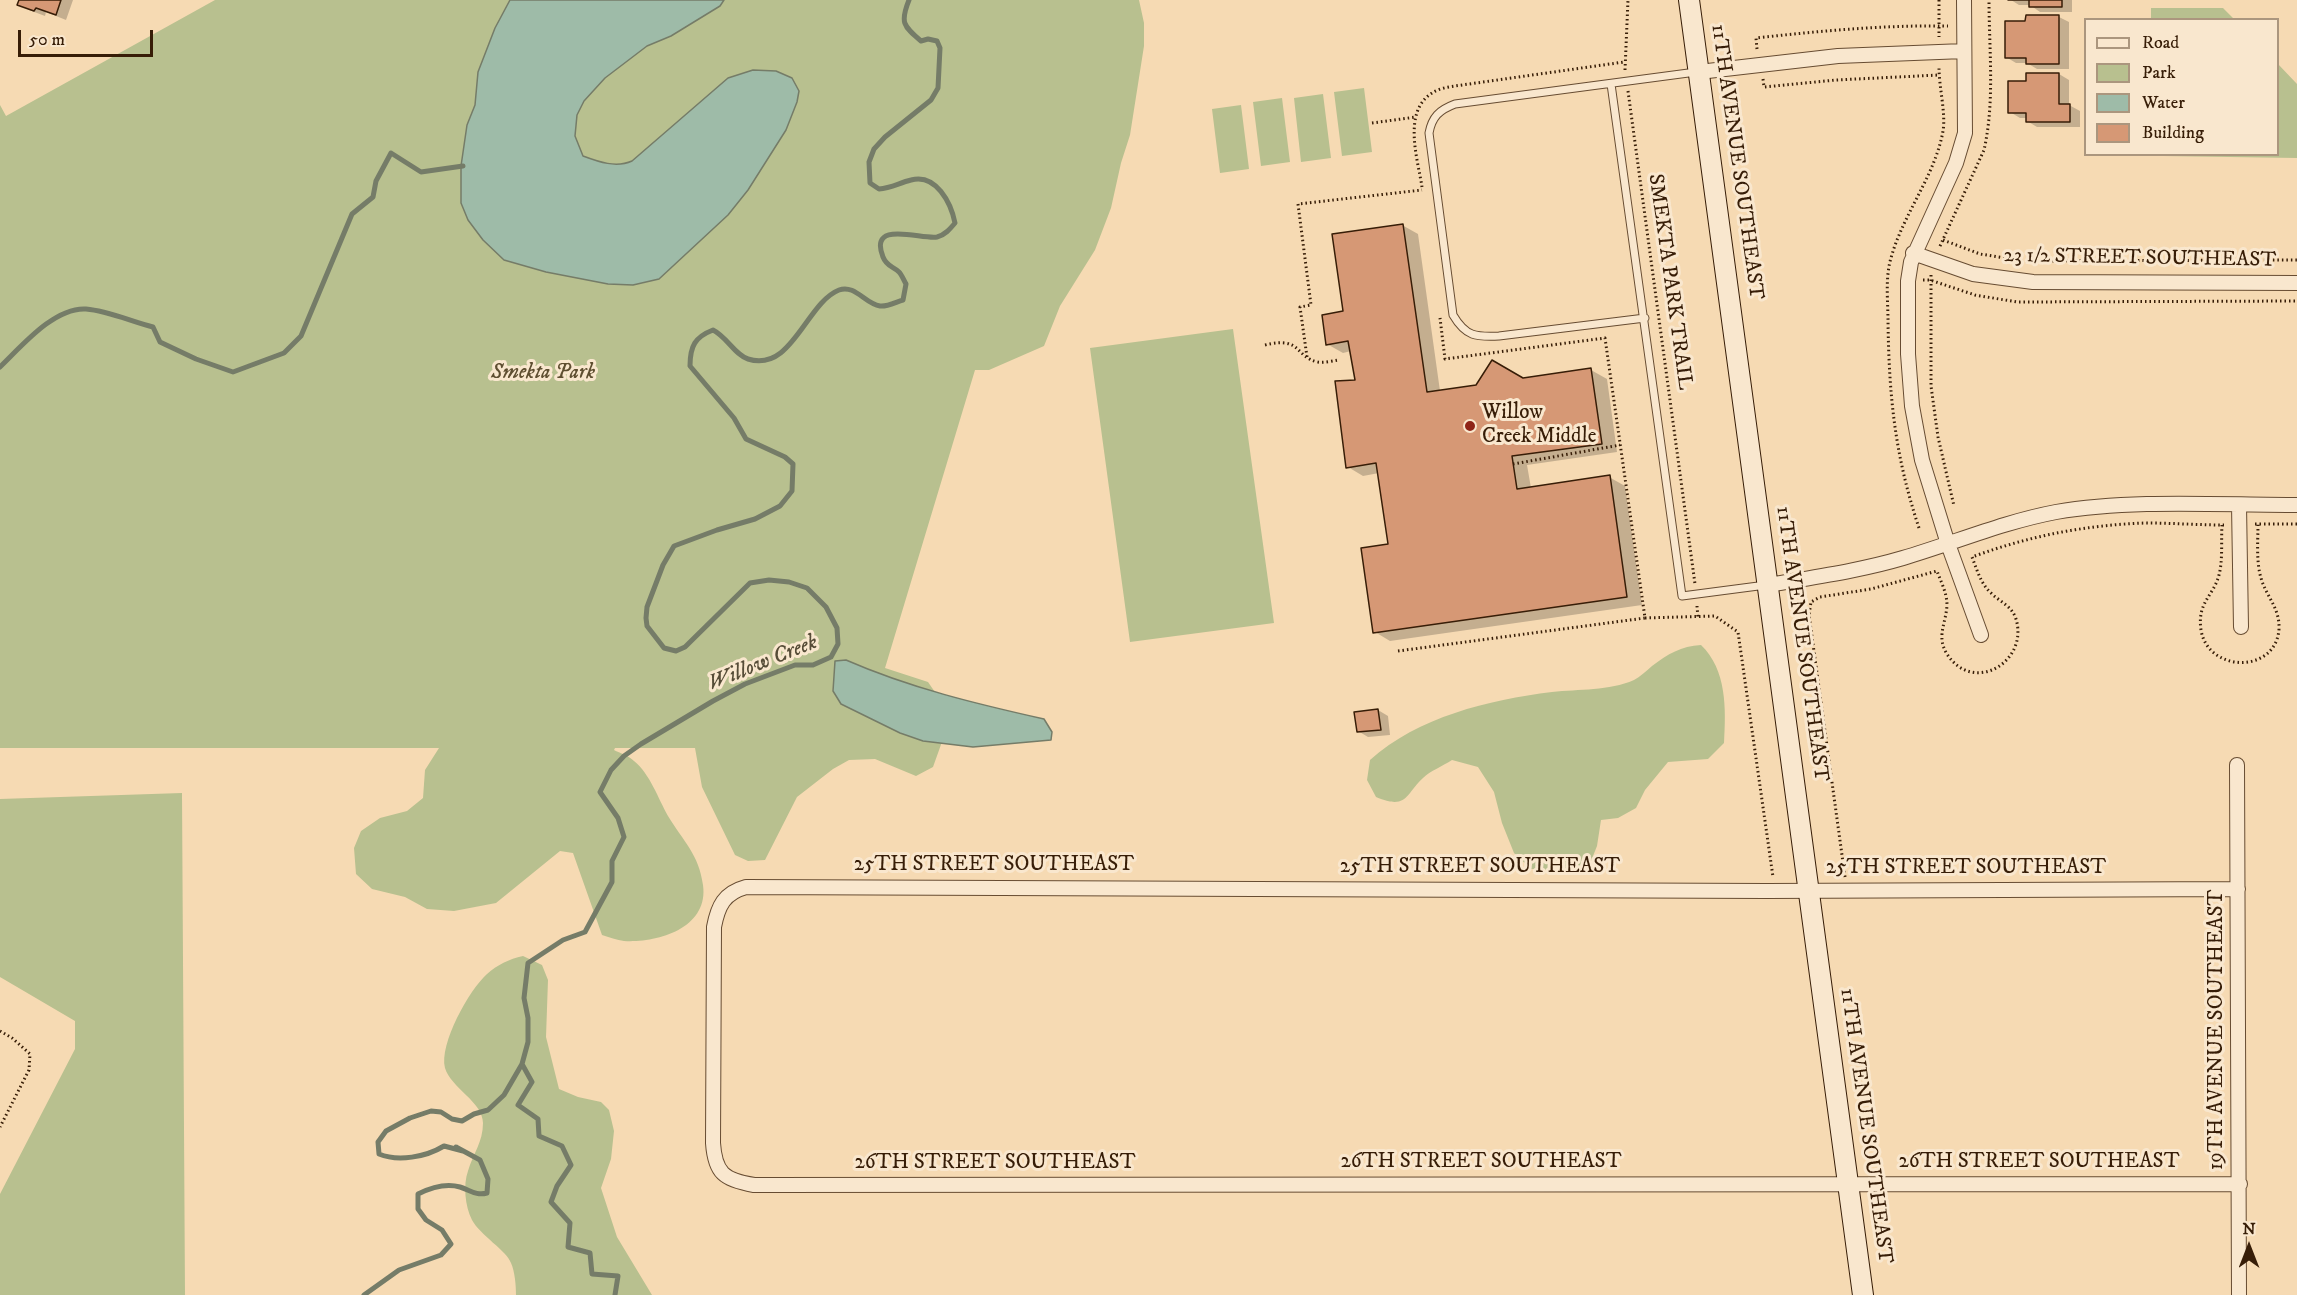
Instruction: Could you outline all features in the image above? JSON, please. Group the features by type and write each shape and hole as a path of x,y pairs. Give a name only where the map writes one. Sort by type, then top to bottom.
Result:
{"main road":[{"name":"11TH AVENUE SOUTHEAST","path":"1689,0 1863,1295"}],"street":[{"path":"1964,0 1965,133 1962,150 1913,253 1908,281 1907,313 1912,406 1922,460 1948,544 1982,634"},
{"path":"1699,72 1849,55 1964,51"},
{"name":"23 1/2 STREET SOUTHEAST","path":"1913,253 1974,274 2033,282 2297,283"},
{"path":"1769,585 1860,569 2034,517 2080,509 2128,505 2297,505"},
{"path":"2239,505 2241,627"},
{"name":"19TH AVENUE SOUTHEAST","path":"2237,765 2240,1295"},
{"name":"25TH STREET SOUTHEAST","path":"724,1176 717,1165 713,1143 714,939 716,916 725,896 734,890 760,886 1775,891 2238,889"},
{"name":"26TH STREET SOUTHEAST","path":"724,1176 738,1183 754,1185 2240,1184"}],"lane":[{"path":"1645,318 1484,337 1469,334 1460,326 1454,315 1429,133 1431,122 1444,108 1470,101 1699,72"},
{"path":"1611,84 1682,596 1769,585"}],"path":[{"name":"SMEKTA PARK TRAIL","path":"1628,0 1624,62 1693,567"},
{"path":"1888,278 1894,247 1941,142 1944,123 1939,75 1846,79 1764,87 1756,38 1833,29 1939,26 1939,0"},
{"path":"1989,0 1989,26"},
{"path":"1307,357 1300,307 1311,305 1298,204 1422,190 1414,137 1416,117 1425,99 1432,93 1443,89 1624,62"},
{"path":"1372,123 1416,117"},
{"path":"1943,240 1980,254 2024,261 2297,260"},
{"path":"1930,280 1929,358 1934,412 1943,463 1957,514"},
{"path":"1446,360 1605,338 1645,618"},
{"path":"1265,345 1287,342 1296,346 1307,357 1319,362 1338,360"},
{"path":"1513,464 1620,445"},
{"path":"1972,557 2019,540 2079,528 2147,523 2222,525"},
{"path":"2258,524 2297,524"},
{"path":"1847,890 1809,615 1811,602 1820,597 1870,589 1936,571"},
{"path":"1398,651 1645,618 1715,616 1738,632 1775,891"},
{"path":"0,1031 30,1054 29,1070 0,1127"}],"green space":[{"name":"Smekta Park","path":"215,0 1139,0 1144,23 1144,46 1130,135 1111,208 1095,250 1060,306 1044,346 989,370 975,370 885,668 928,682 939,698 943,739 933,767 916,776 875,759 849,760 833,769 797,797 765,860 748,861 735,855 702,787 695,748 615,748 614,750 640,766 649,779 668,816 690,848 698,865 703,885 703,900 698,912 690,922 666,935 652,939 624,941 602,935 573,853 560,851 496,903 454,911 427,909 405,897 372,889 356,874 354,848 361,831 380,818 407,811 423,798 425,770 439,748 0,748 0,105 6,116"},
{"path":"2151,8 2223,8 2233,18 2151,18"},
{"path":"2279,65 2297,84 2297,158 2163,156 2279,156"},
{"path":"1364,88 1372,152 1342,156 1334,92"},
{"path":"1323,94 1331,158 1301,162 1294,98"},
{"path":"1282,98 1290,162 1261,166 1253,102"},
{"path":"1241,105 1249,169 1220,173 1212,109"},
{"path":"1233,329 1274,623 1130,642 1090,348"},
{"path":"1701,645 1710,655 1720,678 1725,717 1724,743 1708,759 1668,762 1645,790 1636,808 1618,818 1601,820 1597,846 1591,861 1581,870 1531,869 1514,853 1502,823 1494,792 1478,767 1452,760 1426,775 1404,799 1394,802 1376,797 1367,780 1370,760 1410,732 1432,722 1479,706 1528,695 1624,684 1636,679 1675,651"},
{"path":"182,793 185,1295 0,1295 0,1194 75,1049 75,1021 0,977 0,799"},
{"path":"523,956 542,965 548,980 546,1037 559,1089 578,1097 601,1102 609,1110 614,1131 611,1159 601,1188 617,1237 652,1295 516,1295 509,1258 472,1220 466,1196 466,1177 481,1136 482,1115 448,1075 444,1058 446,1045 464,1004 480,982 499,965"}],"water":[{"path":"510,0 724,0 720,6 671,36 647,46 605,78 584,101 577,115 575,136 583,156 595,160 614,164 632,161 728,78 753,70 776,71 792,78 799,91 786,130 748,190 728,215 659,279 633,285 608,284 546,272 504,260 483,240 468,220 461,203 461,166 467,125 475,105 478,72 495,28"},
{"path":"846,660 919,687 1044,719 1052,732 1051,740 973,747 923,741 900,733 841,704 833,691 835,661"}],"building":[{"path":"19,0 61,0 56,15 36,8 34,11 17,5"},
{"path":"2029,0 2062,0 2062,7 2029,7"},
{"path":"2026,15 2059,15 2059,64 2026,64 2026,58 2005,58 2005,21 2025,21"},
{"path":"2026,73 2059,73 2059,104 2070,104 2070,122 2026,122 2026,113 2008,113 2008,81 2026,81"},
{"name":"Willow Creek Middle","path":"1403,224 1427,392 1476,385 1492,360 1523,378 1591,368 1602,444 1512,456 1517,489 1610,475 1627,597 1373,633 1361,548 1388,544 1376,463 1346,468 1335,381 1355,380 1348,341 1326,345 1322,315 1343,311 1332,234"},
{"path":"1378,709 1381,730 1357,732 1354,712"}],"waterway":[{"name":"Willow Creek","path":"364,1295 399,1270 441,1255 451,1244 442,1230 426,1220 418,1209 418,1194 444,1186 487,1193 488,1179 480,1160 456,1147 463,1151 444,1146 421,1155 395,1158 379,1154 378,1142 386,1131 410,1118 431,1111 441,1112 452,1119 462,1121 488,1110 504,1095 522,1064 528,1042 528,1018 524,998 528,963 563,940 585,932 612,882 612,861 624,837 618,818 600,792 611,770 624,756 641,744 713,701 745,684 795,665 813,665 831,657 838,644 837,628 826,607 807,588 789,582 769,580 750,583 685,647 676,651 664,648 647,626 647,607 663,565 674,546 755,519 780,506 792,491 793,464 785,457 746,439 734,418 690,366 691,353 698,339 713,330 743,357 763,361 776,356 787,347 827,297 839,290 850,290 880,306 903,300 906,284 899,272 888,265 883,257 880,245 883,238 899,234 937,237 949,230 955,223 950,207 941,191 928,181 911,180 879,189 870,183 869,162 874,149 885,137 931,100 938,88 940,48 937,41 928,39 921,41 907,27 904,19 909,0"},
{"path":"0,367 50,321 62,314 86,309 153,327 160,342 196,359 233,372 284,353 301,336 352,214 373,197 376,181 391,153 421,172 463,166"},
{"path":"522,1064 532,1082 518,1105 538,1119 539,1136 562,1146 571,1165 557,1186 551,1202 570,1223 568,1247 590,1253 592,1274 618,1276 615,1295"}],"place":[{"name":"Willow Creek Middle","path":"1470,426"}]}
